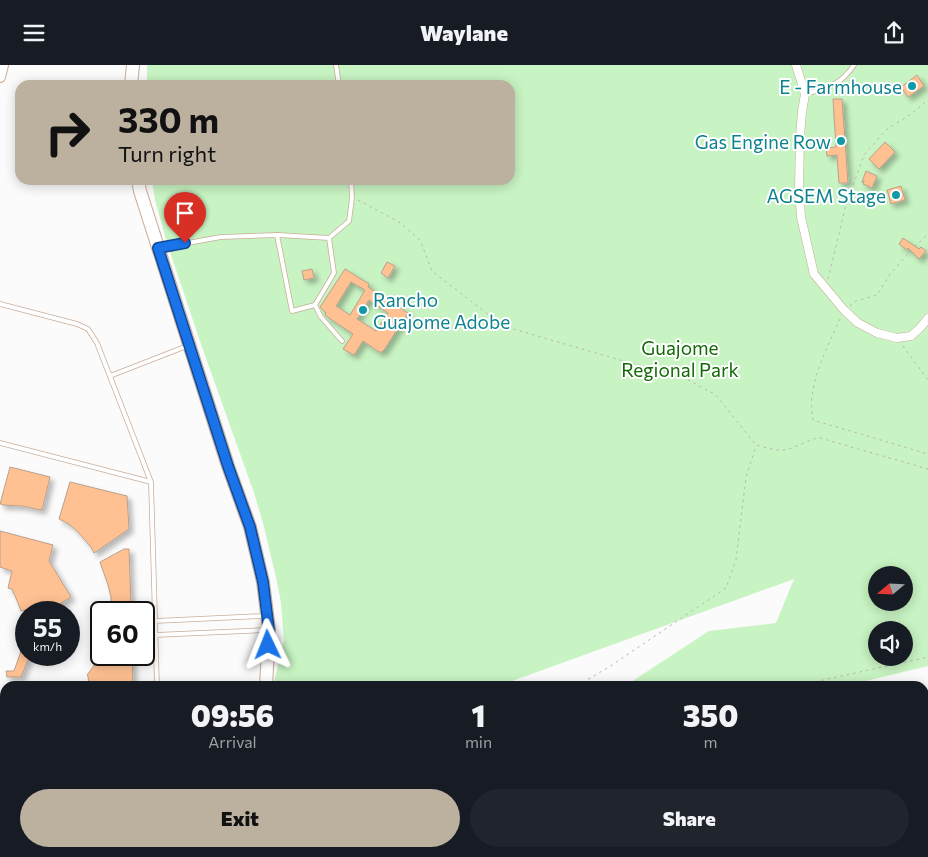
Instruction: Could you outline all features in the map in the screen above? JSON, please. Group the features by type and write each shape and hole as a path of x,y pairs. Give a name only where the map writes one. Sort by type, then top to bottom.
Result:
{"main road":[{"path":"132,80 133,65"},
{"path":"139,185 228,466 250,527 263,582 269,630 266,681"}],"street":[{"path":"0,77 3,65"},
{"path":"796,65 805,94 802,112 799,190 802,217 814,275 844,310 858,323 877,333 897,338 911,336 928,318"}],"lane":[{"path":"336,65 338,80"},
{"path":"805,94 838,83 848,75 854,65"},
{"path":"158,248 221,237 277,235 329,238 349,221 352,198 351,185"},
{"path":"277,235 292,311 315,305 334,273 329,238"},
{"path":"0,305 75,323 88,329 96,339 151,482 154,601"},
{"path":"315,305 321,317 342,341"},
{"path":"110,376 189,345"},
{"path":"0,443 151,482"},
{"path":"155,621 266,615"},
{"path":"157,681 155,635 269,630"}],"path":[{"path":"826,287 846,205 864,155 886,130 911,114 928,100"},
{"path":"352,198 399,222 420,240 432,271 502,326 679,375 716,395 756,445 782,451 815,438 820,438 928,469"},
{"path":"928,235 914,247 891,273 877,295 856,301 844,310 813,385 811,412 813,420 928,454"},
{"path":"897,338 928,380"},
{"path":"585,681 726,588 736,560 746,477 756,445"},
{"path":"819,681 928,657"}],"green space":[{"name":"Guajome Regional Park","path":"147,65 928,65 928,666 866,681 633,681 709,631 776,623 794,579 512,681 274,681 284,641 281,603 263,523 167,243 153,185 515,185 515,80 147,80"}],"building":[{"name":"E - Farmhouse","path":"917,75 924,86 908,97 901,87"},
{"name":"Gas Engine Row","path":"833,99 842,99 848,183 839,183 837,155 827,156 826,148 836,147"},
{"path":"885,142 895,152 879,169 869,159"},
{"path":"866,171 877,176 872,188 863,184 864,181 862,182"},
{"name":"AGSEM Stage","path":"901,186 905,200 891,204 887,190"},
{"path":"903,238 919,249 921,247 926,251 919,259 908,248 907,250 899,244"},
{"path":"387,262 395,266 388,278 381,273"},
{"path":"312,269 314,278 304,280 302,271"},
{"path":"345,269 369,284 368,287 408,313 382,352 379,352 363,341 354,355 343,349 353,334 326,316 326,313 320,307","holes":["351,282 365,290 350,315 336,306","369,300 388,313 376,331 357,319"]},
{"path":"10,467 50,477 42,510 0,504"},
{"path":"70,482 127,496 129,529 94,553 77,531 59,519"},
{"path":"0,531 53,545 49,561 71,597 64,601 17,601 12,589 8,588 12,571 0,567"},
{"path":"124,549 129,549 131,601 111,601 100,562"},
{"path":"16,666 26,666 21,677 7,677 6,671 14,671"},
{"path":"94,666 132,666 133,681 88,681 87,675"}],"place":[{"name":"E - Farmhouse","path":"912,86"},
{"name":"Gas Engine Row","path":"841,141"},
{"name":"AGSEM Stage","path":"896,195"},
{"name":"Rancho Guajome Adobe","path":"363,310"}],"route":[{"path":"185,243 158,248 228,466 250,527 263,582 269,630 268,645"}]}
